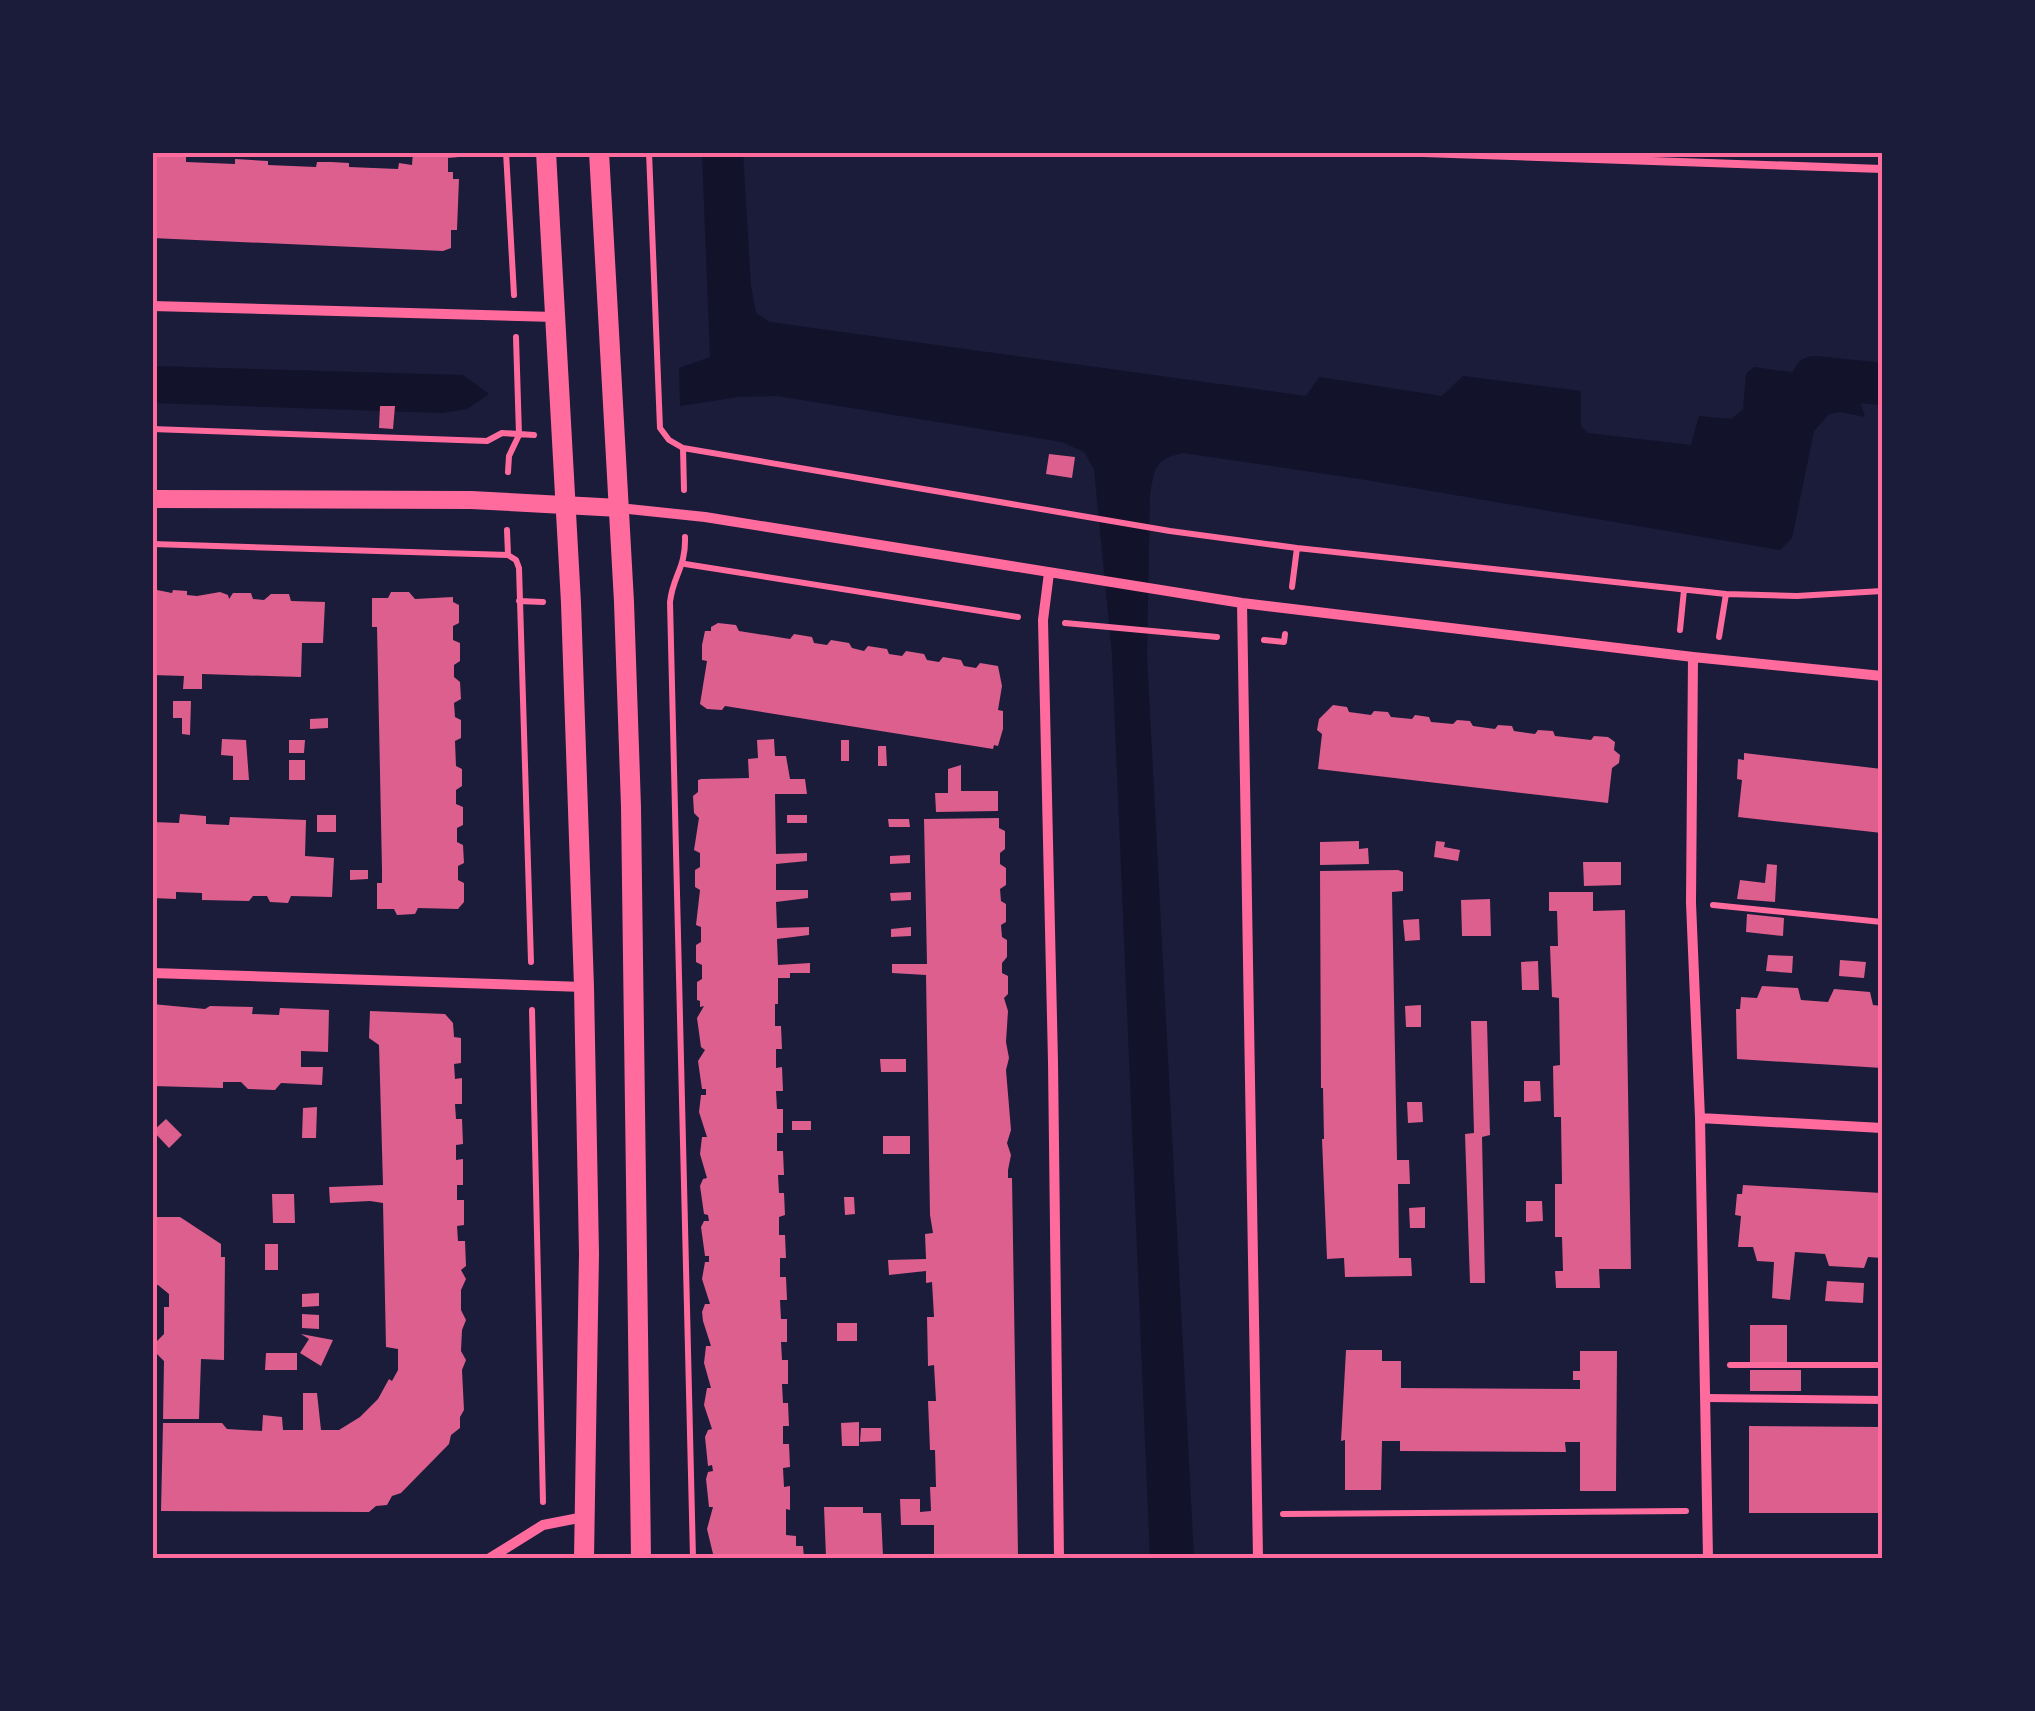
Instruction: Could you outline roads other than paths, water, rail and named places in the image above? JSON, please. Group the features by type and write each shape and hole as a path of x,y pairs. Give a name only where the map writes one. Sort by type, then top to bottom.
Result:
{"main road":[{"path":"546,152 572,603 584,987 589,1254 584,1558"},
{"path":"598,152 619,508 631,807 641,1558"}],"street":[{"path":"152,306 555,317"},
{"path":"152,499 506,501 684,514 1242,603 1882,676"},
{"path":"1049,573 1043,620 1059,1558"},
{"path":"1242,603 1258,1558"},
{"path":"1693,657 1692,903 1708,1558"},
{"path":"152,973 584,987"},
{"path":"1700,1118 1882,1128"},
{"path":"490,1558 543,1526 584,1518"}],"lane":[{"path":"1394,152 1882,170"},
{"path":"1705,1398 1882,1400"}],"waterway":[{"path":"1807,391 1814,377 1882,384"}]}
